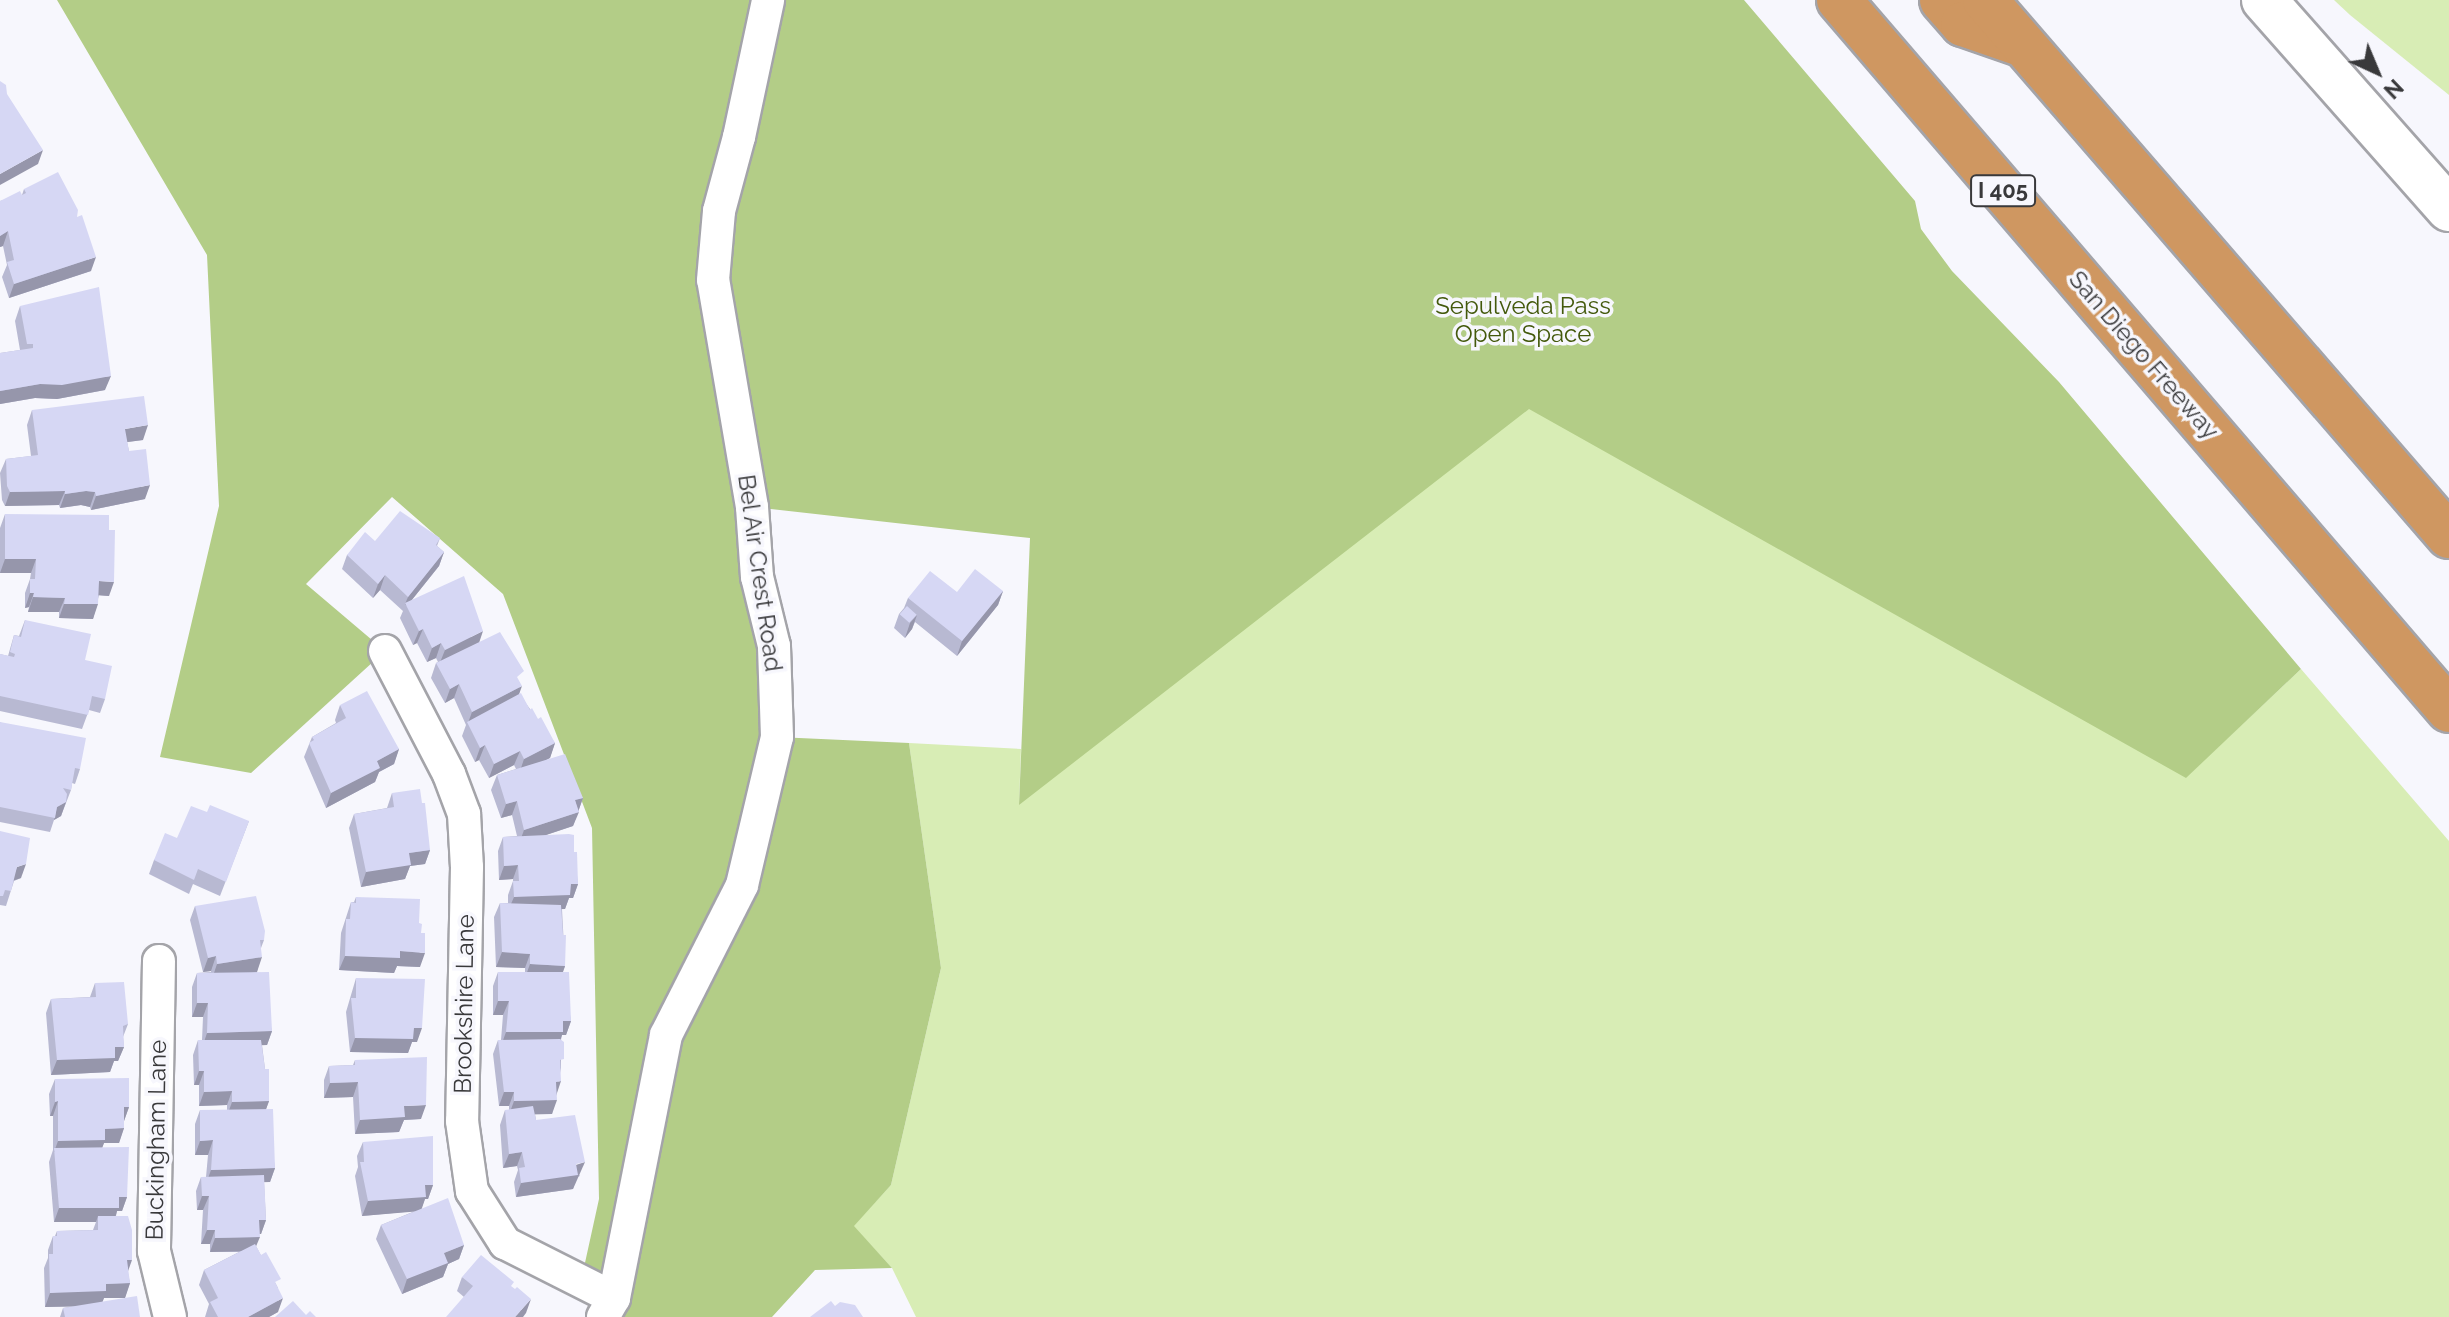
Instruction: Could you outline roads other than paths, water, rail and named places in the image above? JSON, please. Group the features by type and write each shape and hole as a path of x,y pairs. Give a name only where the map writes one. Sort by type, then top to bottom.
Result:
{"highway":[{"name":"San Diego Freeway","path":"1839,0 2449,710"},
{"path":"1942,0 1963,24 2023,45"},
{"path":"1985,0 2449,536"},
{"path":"2403,482 2449,516"}],"main road":[{"path":"2264,0 2449,209"}],"street":[{"name":"Bel Air Crest Road","path":"608,1307 666,1035 742,885 777,737 774,646 757,577 752,507 713,280 719,211 739,137 768,0"},
{"name":"Brookshire Lane","path":"385,651 449,774 464,814 467,867 462,1121 472,1191 505,1243 608,1307"},
{"name":"Buckingham Lane","path":"159,961 154,1251 170,1317"}],"park label":[{"name":"Sepulveda Pass Open Space","path":"1523,320"}]}
